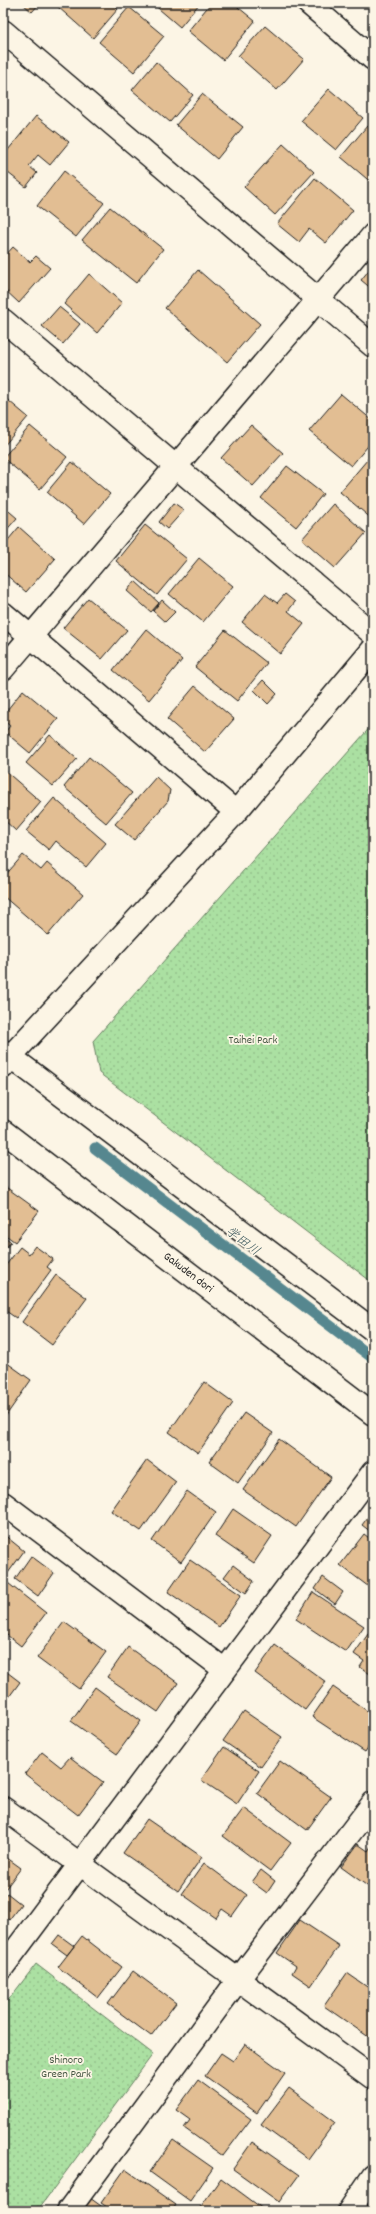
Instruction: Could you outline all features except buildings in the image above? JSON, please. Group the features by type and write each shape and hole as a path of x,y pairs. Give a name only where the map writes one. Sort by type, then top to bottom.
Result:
{"street":[{"path":"308,3 373,59"},
{"path":"3,31 317,300 373,346"},
{"path":"3,669 373,235"},
{"path":"3,320 373,634"},
{"path":"3,612 236,812"},
{"path":"373,650 236,812 5,1058 373,1330"},
{"name":"Gakuden dori","path":"3,1131 373,1414"},
{"path":"3,1967 373,1472"},
{"path":"3,1502 225,1670"},
{"path":"68,2211 238,1980 373,1803"},
{"path":"3,1808 373,2078"},
{"path":"349,2211 373,2176"}],"green space":[{"name":"Taihei Park","path":"373,724 373,1283 99,1073 93,1041"},
{"name":"Shinoro Green Park","path":"36,1964 153,2054 37,2211 3,2211 3,2007"}],"waterway":[{"name":"学田川","path":"95,1148 373,1358"}]}
